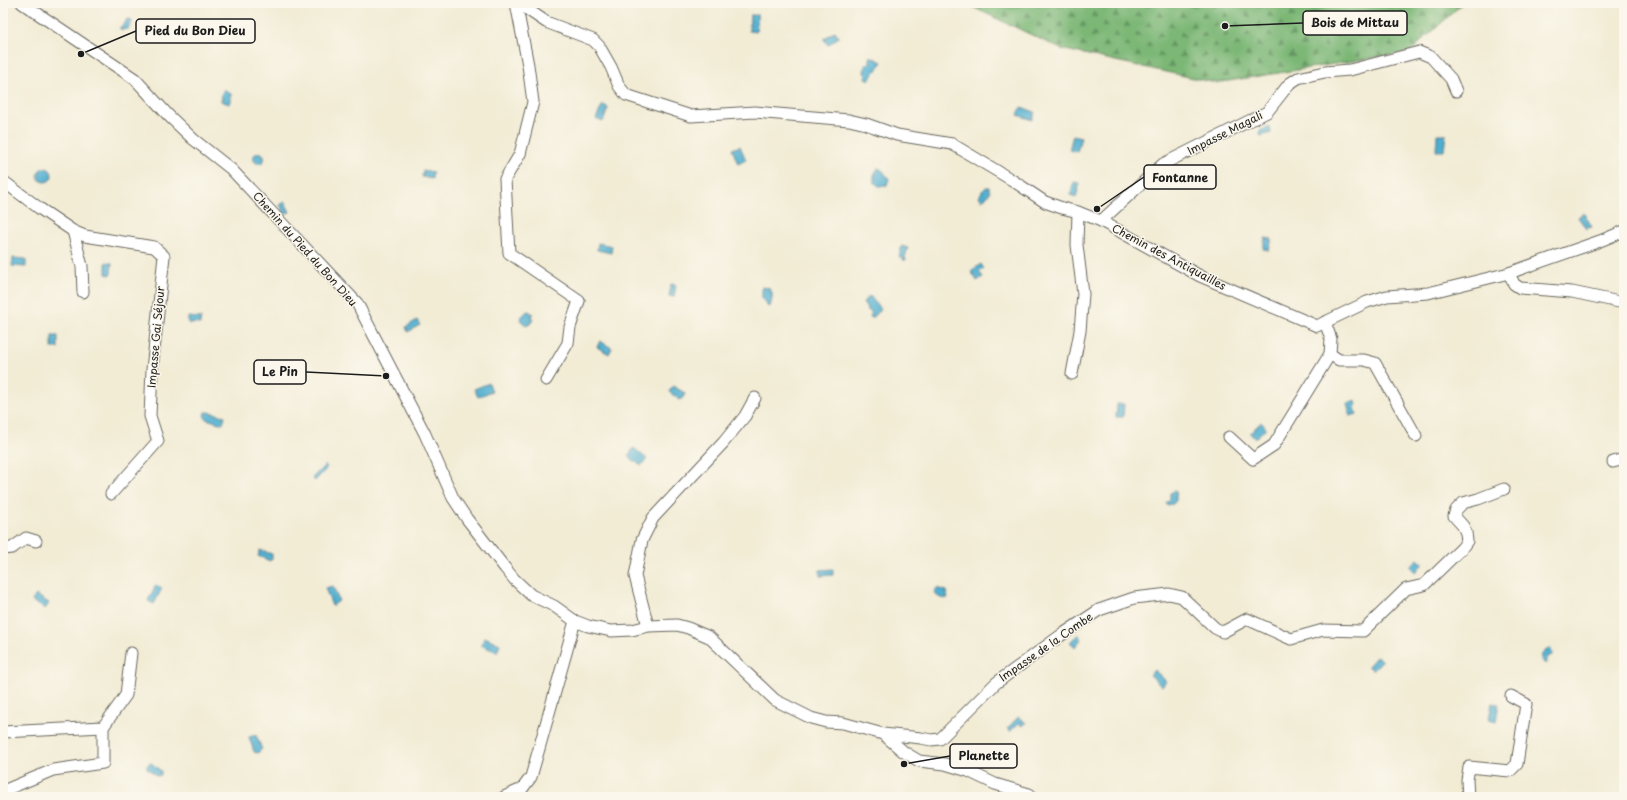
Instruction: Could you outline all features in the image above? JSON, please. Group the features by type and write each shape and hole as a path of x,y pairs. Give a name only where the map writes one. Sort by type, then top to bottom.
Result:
{"street":[{"name":"Chemin du Pied du Bon Dieu","path":"22,3 135,79 168,115 193,139 232,168 352,298 357,304 425,434 453,498 467,519 514,579 531,595 554,606 575,621 588,626 611,631 632,630 648,626 677,625 688,628 709,637 775,700 811,718 826,722 844,724 883,734 904,752 919,761 945,764 968,771 995,784 1029,794 1033,797"},
{"path":"517,3 533,102 520,154 505,179 509,253 579,301 570,327 568,343 546,380"},
{"name":"Chemin des Antiquailles","path":"517,3 546,22 593,40 599,46 611,67 619,86 626,95 691,116 755,112 849,120 866,124 897,135 952,144 1012,180 1045,202 1101,221 1200,276 1317,326 1367,302 1387,296 1428,293 1509,273 1600,241 1624,230"},
{"name":"Impasse Magali","path":"1101,221 1164,164 1267,112 1289,84 1298,78 1325,72 1350,70 1419,52 1431,58 1441,68 1451,79 1456,92"},
{"name":"Impasse Gai Séjour","path":"3,181 38,208 73,231 85,236 154,247 164,256 152,370 150,416 158,441 111,494"},
{"path":"1072,374 1080,331 1083,294 1076,245 1078,212"},
{"path":"73,231 82,266 83,292"},
{"path":"1509,273 1514,284 1520,288 1572,292 1624,303"},
{"path":"1229,436 1253,459 1274,445 1330,354 1331,339 1325,322"},
{"path":"1330,354 1339,360 1364,360 1375,363 1416,436"},
{"path":"648,626 635,576 642,540 653,518 723,443 745,416 755,398"},
{"name":"Impasse de la Combe","path":"883,734 931,740 940,739 996,683 1060,636 1099,610 1134,598 1169,594 1182,597 1216,628 1223,632 1247,619 1291,639 1322,630 1363,631 1406,589 1424,585 1462,548 1467,541 1466,533 1463,526 1454,516 1456,510 1463,503 1504,489"},
{"path":"3,549 12,548 26,538 36,542"},
{"path":"504,797 522,789 531,777 575,621"},
{"path":"3,791 53,770 103,763 103,727 126,695 131,653"},
{"path":"1468,797 1467,780 1469,767 1510,771 1517,764 1526,704 1511,696"},
{"path":"3,732 103,727"}],"green space":[{"path":"964,3 1463,3 1410,52 1216,83 1061,49"}],"water":[{"path":"750,15 758,15 756,32 749,31"},
{"path":"127,19 131,20 132,22 128,29 120,29 120,27 124,25"},
{"path":"835,31 839,37 828,45 824,39"},
{"path":"870,56 882,62 869,80 865,78 866,75 864,73 865,65 870,63"},
{"path":"224,89 231,94 231,102 229,104 221,101 221,95"},
{"path":"604,105 608,109 603,122 596,119 602,106"},
{"path":"1021,107 1035,112 1032,120 1018,115"},
{"path":"1270,127 1271,133 1261,136 1259,131"},
{"path":"1437,134 1446,134 1444,151 1436,151"},
{"path":"1073,135 1081,137 1077,152 1069,150"},
{"path":"740,146 746,160 738,164 732,149"},
{"path":"259,152 263,154 265,158 263,162 259,164 255,162 253,158 255,154"},
{"path":"45,168 50,170 52,175 50,180 45,182 40,180 38,175 40,170"},
{"path":"878,168 882,170 889,179 887,185 880,187 874,182 874,175"},
{"path":"423,170 433,172 432,179 422,177"},
{"path":"1074,182 1080,183 1076,197 1070,195"},
{"path":"986,187 989,187 990,192 987,197 982,200 979,197"},
{"path":"285,202 290,212 285,214 280,205"},
{"path":"1584,213 1592,227 1591,228 1586,229 1578,217"},
{"path":"1265,238 1272,239 1269,250 1263,249"},
{"path":"598,243 612,246 611,253 597,250"},
{"path":"902,246 908,248 905,257 906,260 899,257"},
{"path":"13,258 26,259 26,267 12,266"},
{"path":"106,262 112,263 111,274 109,275 106,274"},
{"path":"981,264 984,269 979,272 983,277 977,281 971,271"},
{"path":"671,284 676,285 674,297 669,296"},
{"path":"762,287 769,288 772,292 770,307 767,306 766,302 762,299"},
{"path":"870,296 881,310 871,318 870,316 872,313 866,309 867,308 863,302"},
{"path":"527,311 533,314 531,316 533,319 527,326 520,320"},
{"path":"188,317 201,318 200,324 188,323"},
{"path":"417,320 420,325 408,332 406,327"},
{"path":"52,336 58,336 58,348 52,348"},
{"path":"600,341 612,348 609,354 597,347"},
{"path":"489,383 492,391 478,397 474,389"},
{"path":"673,386 685,393 684,398 680,400 669,392"},
{"path":"1356,401 1357,405 1355,407 1357,414 1350,416 1347,403"},
{"path":"1117,404 1124,404 1123,417 1116,417"},
{"path":"205,412 225,416 223,424 206,419 204,415"},
{"path":"1261,422 1266,428 1255,439 1250,433"},
{"path":"634,448 647,459 641,466 628,456"},
{"path":"325,465 327,468 315,481 312,478"},
{"path":"1175,491 1177,493 1176,501 1173,504 1167,505 1166,503 1170,499 1170,493"},
{"path":"260,550 272,554 272,559 270,561 258,556"},
{"path":"1418,559 1423,564 1415,572 1410,567"},
{"path":"833,569 833,575 820,576 820,570"},
{"path":"156,585 162,588 154,604 148,601"},
{"path":"333,586 339,601 332,606 325,588"},
{"path":"937,588 946,591 948,598 938,597 934,592"},
{"path":"36,595 49,603 45,609 32,601"},
{"path":"1078,634 1082,639 1075,647 1070,642"},
{"path":"485,637 500,644 497,652 481,645"},
{"path":"1550,648 1553,654 1547,658 1547,663 1545,664 1541,660 1543,652"},
{"path":"1377,656 1382,661 1373,670 1368,666"},
{"path":"1154,670 1166,681 1162,686 1150,675"},
{"path":"1492,703 1499,704 1496,721 1489,719"},
{"path":"1018,717 1026,723 1023,726 1019,723 1010,732 1007,729"},
{"path":"256,735 262,749 258,753 254,752 249,737"},
{"path":"150,762 161,771 161,775 157,776 146,767"}],"place":[{"name":"Bois de Mittau","path":"1225,26"},
{"name":"Pied du Bon Dieu","path":"81,54"},
{"name":"Fontanne","path":"1097,209"},
{"name":"Le Pin","path":"386,376"},
{"name":"Planette","path":"904,764"}]}
